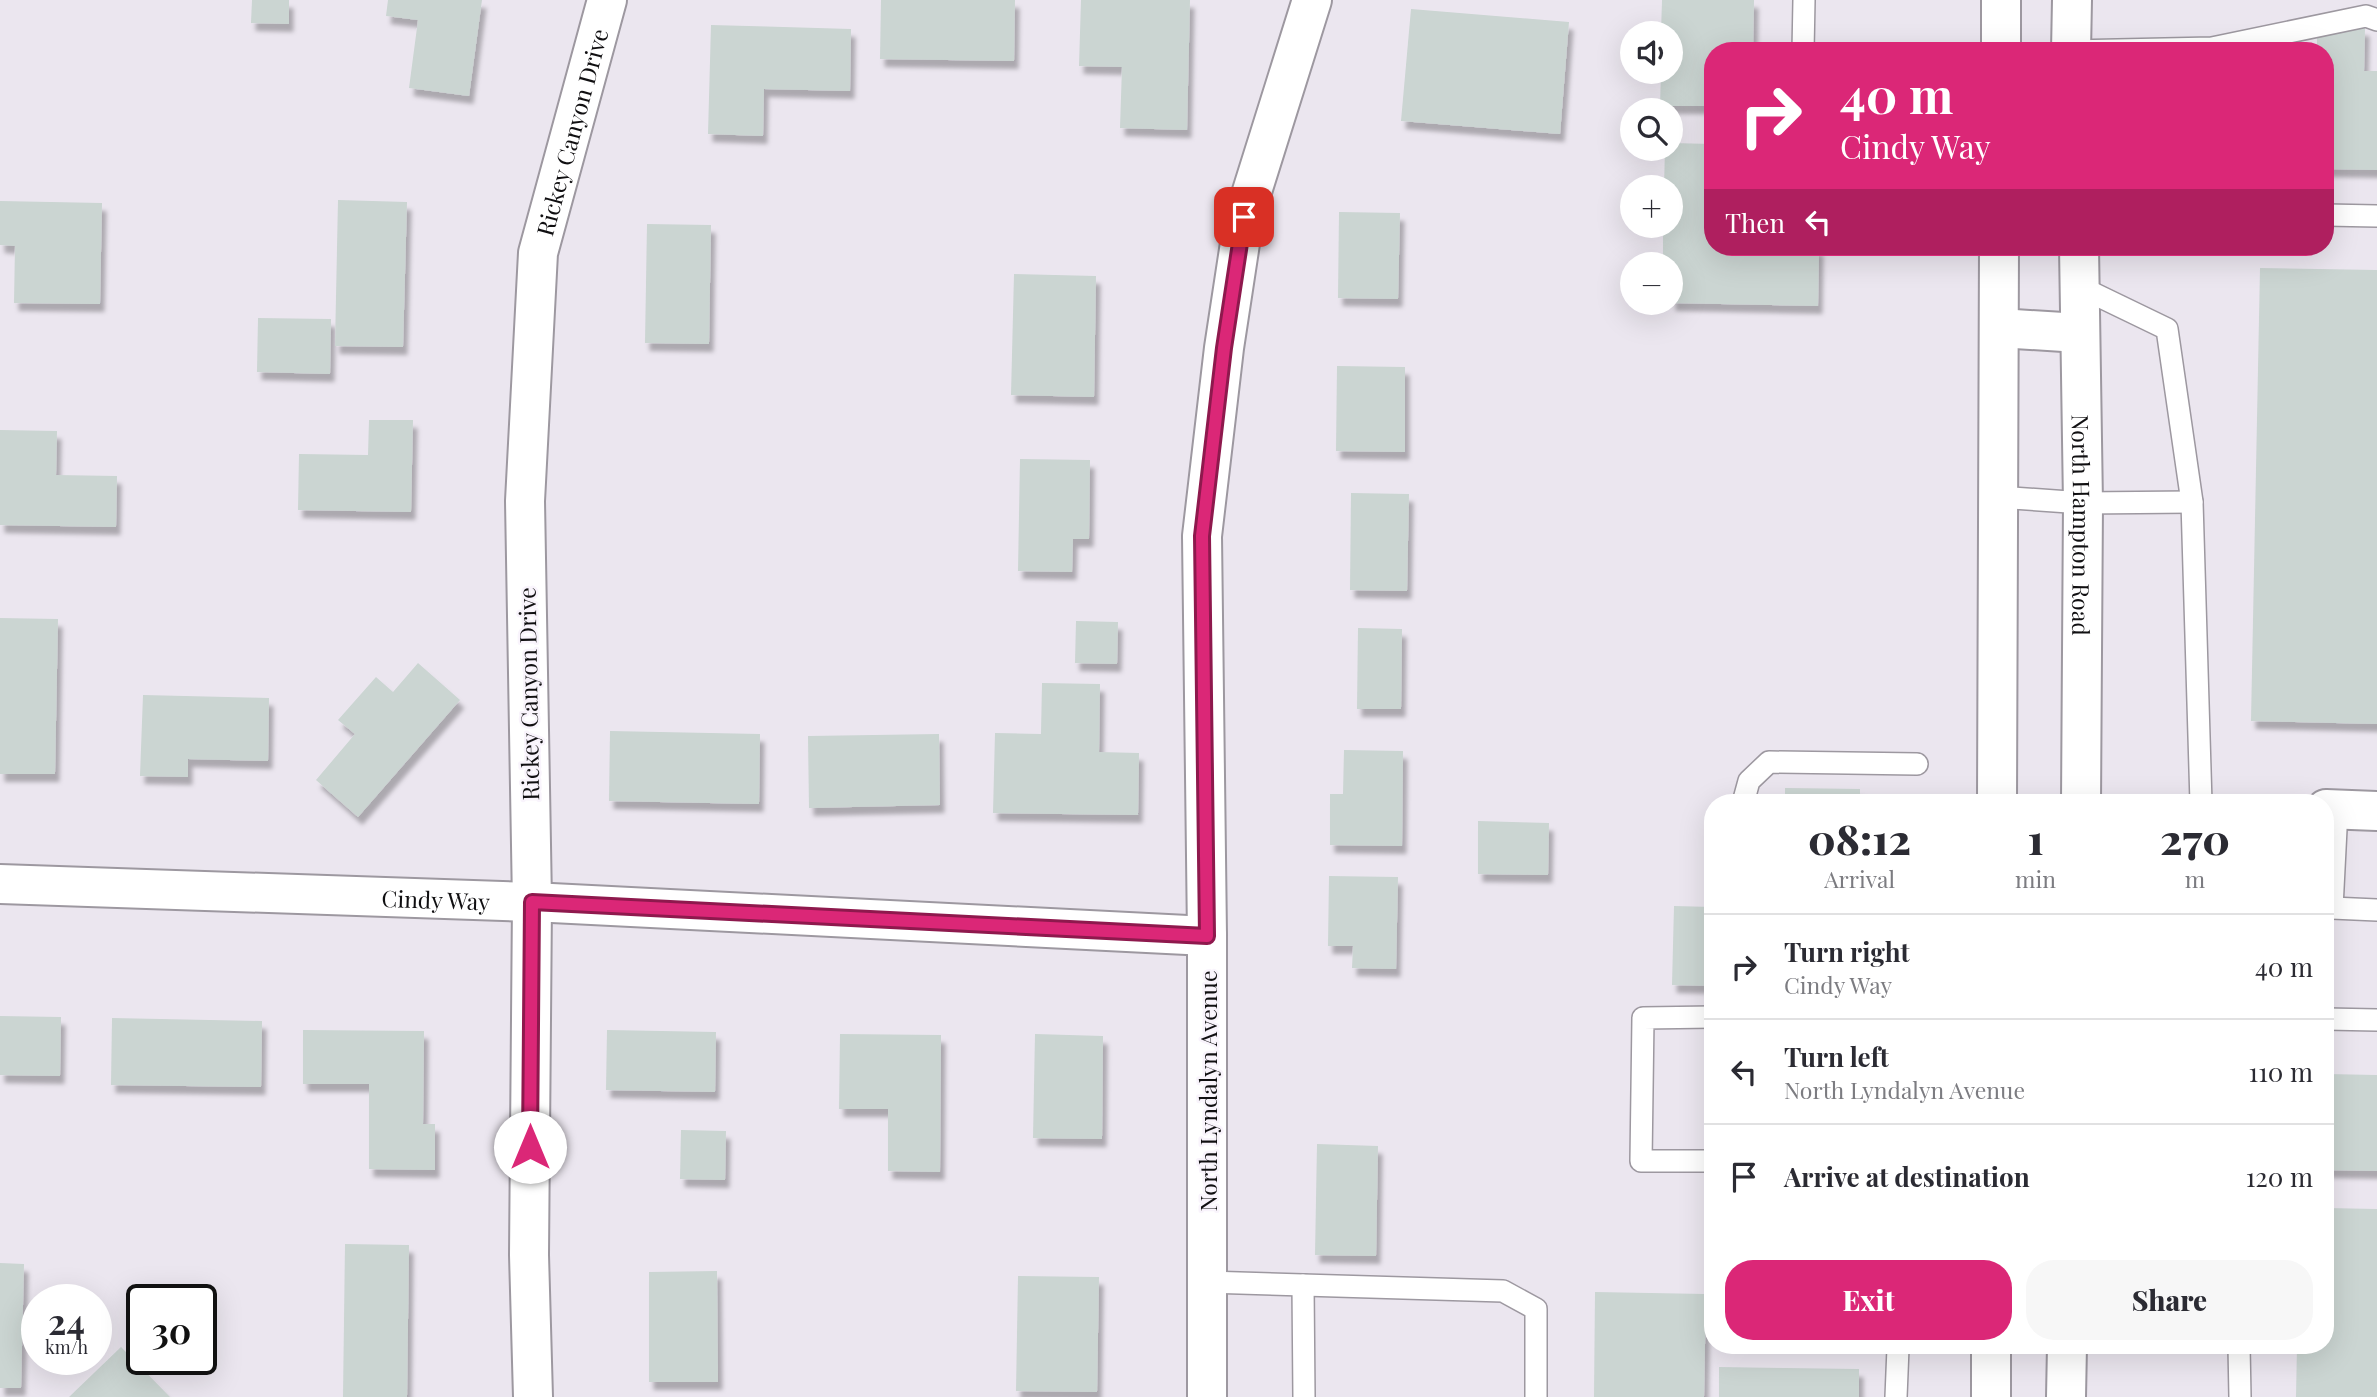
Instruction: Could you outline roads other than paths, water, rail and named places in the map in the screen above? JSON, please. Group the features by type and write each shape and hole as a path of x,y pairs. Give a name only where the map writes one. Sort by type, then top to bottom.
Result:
{"street":[{"name":"Rickey Canyon Drive","path":"533,1397 529,1255 532,902 525,501 538,253 607,0"},
{"name":"North Lyndalyn Avenue","path":"1207,1397 1207,936 1202,536 1224,348 1244,217 1312,0"},
{"path":"2001,0 2001,42"},
{"path":"2071,42 2072,0"},
{"path":"1997,794 1999,256"},
{"name":"North Hampton Road","path":"2079,256 2083,503 2081,794"},
{"path":"1999,328 2079,333"},
{"path":"2334,809 2377,811"},
{"name":"Cindy Way","path":"0,884 532,902 1207,936"},
{"path":"1991,1354 1991,1397"},
{"path":"2066,1397 2067,1354"}],"lane":[{"path":"1803,42 1804,0"},
{"path":"2245,42 2366,16 2377,20"},
{"path":"2334,215 2377,216"},
{"path":"2078,286 2167,329 2192,502 2201,794"},
{"path":"1997,497 2083,503 2192,502"},
{"path":"1745,794 1749,781 1769,762 1917,764"},
{"path":"2334,908 2377,910"},
{"path":"1704,1017 1643,1018 1641,1161 1704,1161"},
{"path":"2334,1019 2377,1020"},
{"path":"1207,1282 1503,1291 1536,1309 1536,1397"},
{"path":"1303,1285 1304,1397"},
{"path":"1896,1397 1898,1354"},
{"path":"2239,1354 2240,1397"}]}
